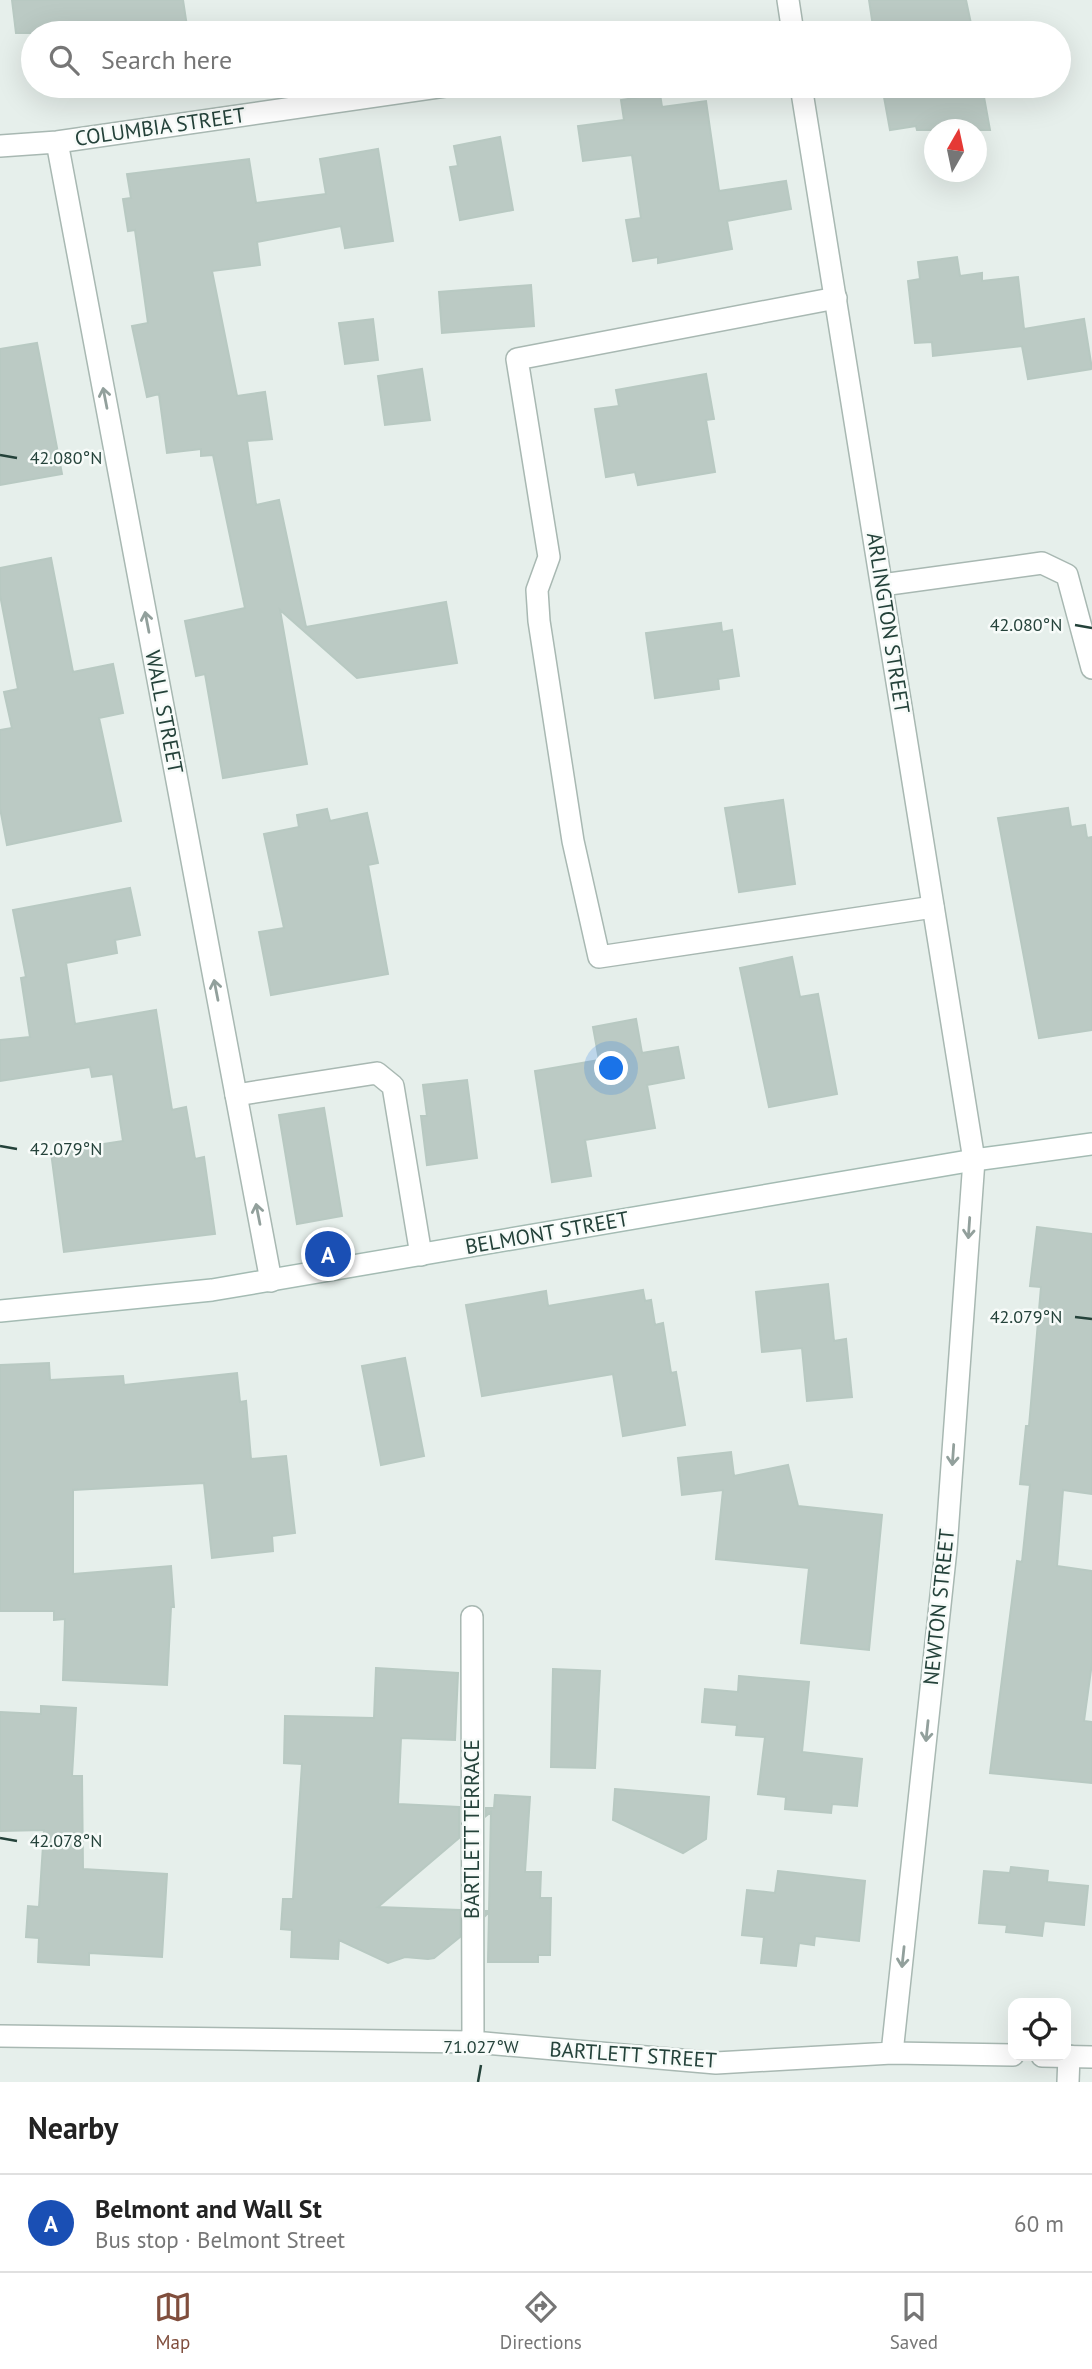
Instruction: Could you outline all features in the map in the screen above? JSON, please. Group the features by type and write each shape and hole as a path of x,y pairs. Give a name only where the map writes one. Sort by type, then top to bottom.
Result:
{"street":[{"path":"788,0 791,21"},
{"name":"COLUMBIA STREET","path":"0,146 57,142 362,98"},
{"name":"ARLINGTON STREET","path":"804,98 974,1160"},
{"name":"WALL STREET","path":"57,142 271,1281"},
{"path":"836,298 517,359 549,557 537,590 538,611 573,841 599,957 933,907"},
{"path":"882,585 1042,563 1067,575 1092,668"},
{"path":"236,1095 377,1073 393,1086 421,1255"},
{"name":"BELMONT STREET","path":"0,1311 150,1298 271,1281 974,1160 1092,1144"},
{"name":"NEWTON STREET","path":"892,2053 946,1549 974,1160"},
{"name":"BARTLETT TERRACE","path":"471,1617 473,2042"},
{"name":"BARTLETT STREET","path":"0,2036 473,2042 714,2072 892,2053 1008,2055"},
{"path":"1071,2056 1092,2057"},
{"path":"1068,2082 1069,2061"}],"building":[{"path":"12,0 183,0 186,21 21,21 21,33 16,33"},
{"path":"869,0 966,0 970,21 872,21"},
{"path":"661,98 662,107 706,101 719,191 786,181 791,209 727,221 732,249 658,263 658,257 633,261 626,220 641,218 632,155 583,161 578,126 624,120 621,100"},
{"path":"884,98 984,98 990,130 987,130 987,119 924,119 924,130 917,130 916,126 890,130"},
{"path":"500,137 513,210 460,220 450,167 458,166 454,146"},
{"path":"378,149 393,241 345,248 341,226 257,242 260,265 212,271 237,396 265,392 272,439 247,441 256,505 279,500 306,627 446,602 457,663 357,678 280,610 307,764 223,778 205,674 196,676 185,621 245,608 213,455 201,456 201,449 167,453 159,394 147,397 132,326 148,323 135,230 128,231 123,199 131,198 127,174 249,159 256,203 326,194 320,159"},
{"path":"957,257 960,276 982,273 982,281 1018,277 1024,329 1084,319 1092,369 1028,379 1022,346 933,356 932,342 915,343 908,281 920,279 918,262"},
{"path":"531,285 534,326 442,333 439,292"},
{"path":"373,319 378,360 345,364 339,323"},
{"path":"37,343 62,474 0,485 0,349"},
{"path":"422,369 430,420 385,425 378,376"},
{"path":"706,374 714,419 706,420 715,472 638,485 635,472 606,477 595,409 619,406 616,390"},
{"path":"51,558 73,672 113,664 123,713 99,718 121,821 7,845 0,808 0,730 12,728 4,692 18,689 0,595 0,568"},
{"path":"721,623 722,632 732,630 739,676 718,679 719,689 655,698 646,633"},
{"path":"783,800 795,884 739,892 725,808"},
{"path":"1068,808 1071,827 1085,825 1087,838 1092,837 1092,1030 1039,1038 998,818"},
{"path":"327,809 330,821 367,813 378,863 368,865 388,974 271,995 259,932 284,928 264,834 299,827 297,815"},
{"path":"130,888 140,935 115,940 117,953 66,963 75,1024 156,1010 172,1110 186,1107 195,1159 204,1157 215,1234 64,1252 51,1152 123,1141 113,1074 92,1077 90,1067 0,1081 0,1040 30,1037 21,978 26,977 13,910"},
{"path":"792,957 800,997 818,994 837,1094 769,1107 740,968"},
{"path":"636,1019 642,1053 678,1047 684,1078 647,1085 655,1128 585,1140 591,1176 552,1182 535,1071 599,1060 593,1027"},
{"path":"467,1080 477,1158 427,1165 421,1116 427,1116 423,1085"},
{"path":"324,1108 342,1216 297,1224 279,1115"},
{"path":"1037,1227 1092,1234 1092,1494 1063,1490 1057,1566 1092,1571 1092,1663 1084,1721 1092,1722 1092,1783 990,1773 1017,1561 1022,1562 1030,1485 1020,1484 1026,1426 1029,1426 1041,1287 1030,1286"},
{"path":"828,1284 834,1341 846,1339 852,1397 807,1401 802,1348 762,1352 756,1292"},
{"path":"643,1290 645,1301 651,1300 655,1325 663,1323 671,1373 676,1372 685,1425 623,1436 613,1374 482,1396 466,1305 546,1291 548,1306"},
{"path":"405,1358 424,1456 381,1465 362,1366"},
{"path":"49,1363 50,1380 123,1376 124,1385 237,1373 240,1402 246,1401 251,1459 286,1456 295,1533 272,1536 273,1551 212,1558 204,1483 73,1490 73,1574 171,1566 174,1607 171,1607 167,1685 63,1680 65,1619 54,1620 54,1611 0,1611 0,1365"},
{"path":"731,1452 734,1476 788,1465 798,1506 882,1515 869,1650 801,1643 809,1568 716,1559 723,1490 682,1495 678,1458"},
{"path":"376,1668 458,1673 455,1740 401,1738 398,1804 459,1807 459,1838 378,1907 460,1910 460,1937 434,1958 428,1959 405,1957 388,1963 339,1940 338,1959 291,1957 292,1930 281,1929 283,1899 293,1899 302,1764 284,1763 285,1716 374,1718"},
{"path":"553,1669 600,1671 595,1768 551,1767"},
{"path":"739,1676 809,1682 802,1752 862,1759 857,1806 832,1804 831,1813 785,1809 786,1797 758,1794 765,1737 736,1735 737,1725 702,1722 705,1689 738,1692"},
{"path":"41,1706 76,1708 72,1776 82,1776 83,1869 167,1874 162,1957 89,1953 89,1965 38,1962 39,1938 26,1937 28,1906 39,1907 44,1830 0,1831 0,1712 41,1714"},
{"path":"615,1789 709,1797 706,1839 683,1853 613,1820"},
{"path":"495,1795 530,1797 525,1872 541,1872 540,1898 551,1898 550,1955 538,1955 538,1962 488,1962 489,1912 486,1915 486,1911 489,1911 491,1812 486,1816 486,1808 494,1808"},
{"path":"1011,1867 1048,1871 1047,1882 1088,1886 1084,1925 1044,1921 1042,1936 1006,1932 1007,1925 979,1923 984,1871 1010,1873"},
{"path":"778,1871 865,1881 859,1941 815,1936 814,1945 799,1943 796,1966 761,1963 764,1937 742,1935 747,1890 775,1893"}],"place":[{"name":"Belmont and Wall St","path":"328,1254"}]}
